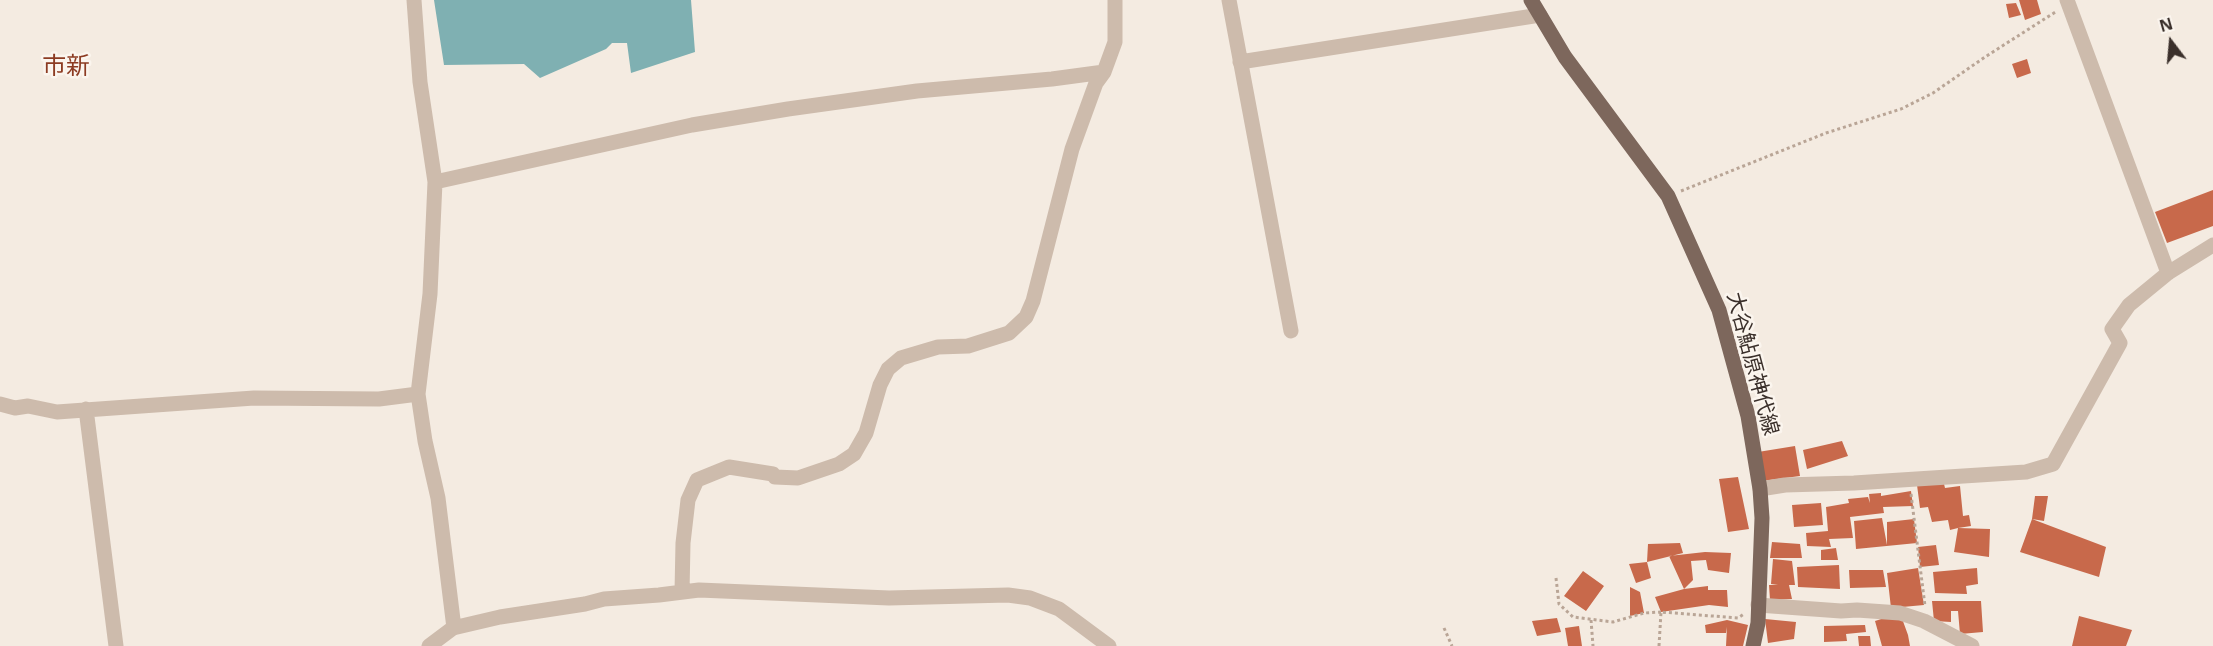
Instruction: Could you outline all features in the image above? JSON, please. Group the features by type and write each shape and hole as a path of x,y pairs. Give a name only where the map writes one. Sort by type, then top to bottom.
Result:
{"main road":[{"name":"大谷鮎原神代線","path":"1531,0 1565,57 1668,196 1719,310 1748,416 1760,489 1762,518 1758,623 1753,646"}],"street":[{"path":"414,0 420,82 435,182 430,294 418,394 425,441 438,498 454,628"},
{"path":"682,592 688,500 697,480 729,467 773,474 775,477 798,478 839,464 854,454 866,434 880,385 888,369 901,358 938,347 968,346 1009,333 1026,317 1039,281 1072,149 1096,83 1104,72 1115,42 1115,0"},
{"path":"1229,0 1291,331"},
{"path":"2068,2 2169,273"},
{"path":"1240,62 1540,15"},
{"path":"435,182 692,125 788,109 917,91 1104,72"},
{"path":"1760,489 1785,485 2026,472 2053,464 2120,343 2112,329 2129,304 2169,273 2213,245"},
{"path":"0,404 15,408 28,406 57,412 254,398 379,399 418,394"},
{"path":"86,409 116,646"},
{"path":"429,646 454,628 500,617 585,604 603,599 699,590 889,598 1019,596 1059,609 1109,646"},
{"path":"1758,605 1900,613 1927,623 1972,646"}],"path":[{"path":"1668,196 1826,133 1900,109 1933,93 2068,2"},
{"path":"1910,480 1927,623"},
{"path":"1556,578 1559,604 1573,617 1591,620 1613,622 1644,613 1661,612 1738,618 1758,605"},
{"path":"1659,646 1661,612"},
{"path":"1591,620 1593,646"},
{"path":"1444,628 1452,646"}],"water":[{"path":"434,0 691,0 695,52 631,73 627,43 612,43 606,49 540,78 524,64 444,65"}],"building":[{"path":"2019,0 2037,0 2041,14 2025,20"},
{"path":"2016,3 2021,15 2009,18 2006,4"},
{"path":"2027,59 2031,73 2017,78 2012,64"},
{"path":"2213,190 2213,226 2167,243 2155,212"},
{"path":"1842,441 1848,456 1807,469 1803,450"},
{"path":"1795,446 1800,476 1762,481 1758,452"},
{"path":"1738,477 1749,529 1728,532 1719,479"},
{"path":"1944,484 1945,488 1960,486 1963,516 1969,515 1971,526 1950,530 1948,520 1932,522 1928,507 1920,508 1917,485"},
{"path":"1911,491 1913,506 1883,507 1884,513 1850,517 1853,538 1829,539 1831,547 1807,546 1806,533 1828,531 1826,507 1849,503 1848,499 1868,497 1870,503 1869,494 1881,493 1881,496"},
{"path":"2035,496 2048,496 2044,521 2032,519"},
{"path":"1821,503 1823,525 1794,527 1792,505"},
{"path":"1882,518 1887,545 1887,522 1914,519 1917,543 1856,549 1854,521"},
{"path":"2032,519 2106,547 2099,577 2020,552"},
{"path":"1958,528 1990,529 1989,557 1954,552"},
{"path":"1772,542 1800,544 1802,558 1770,558"},
{"path":"1680,543 1683,553 1647,562 1648,544"},
{"path":"1936,545 1939,565 1920,567 1918,547"},
{"path":"1836,548 1838,560 1821,560 1821,550"},
{"path":"1705,552 1731,553 1729,573 1708,570 1706,560 1691,561 1693,580 1684,589 1669,556"},
{"path":"1773,559 1792,561 1795,585 1789,585 1792,599 1770,600 1769,585 1778,585 1771,584"},
{"path":"1647,562 1651,578 1636,583 1629,564"},
{"path":"1839,565 1840,589 1798,587 1797,567"},
{"path":"1918,568 1924,605 1891,608 1887,573"},
{"path":"1977,568 1978,584 1966,586 1967,594 1935,593 1933,572"},
{"path":"1849,570 1883,570 1886,587 1850,588"},
{"path":"1583,571 1604,586 1586,611 1564,596"},
{"path":"1708,586 1708,590 1727,590 1728,607 1709,605 1661,612 1655,597 1684,589"},
{"path":"1630,587 1640,592 1644,613 1630,616"},
{"path":"1932,601 1981,601 1983,632 1960,634 1958,611 1951,611 1951,622 1934,621"},
{"path":"1900,613 1910,646 1882,646 1875,621"},
{"path":"2079,616 2132,630 2126,646 2072,646"},
{"path":"1557,618 1561,632 1537,636 1532,621"},
{"path":"1765,619 1796,622 1794,639 1768,643"},
{"path":"1727,620 1748,625 1743,646 1726,646 1727,627 1726,633 1706,633 1705,625"},
{"path":"1865,625 1866,632 1846,634 1847,641 1824,642 1824,626"},
{"path":"1579,626 1582,646 1568,646 1565,628"},
{"path":"1858,636 1870,636 1871,646 1859,646"}],"district":[{"name":"市新","path":"66,67"}]}
